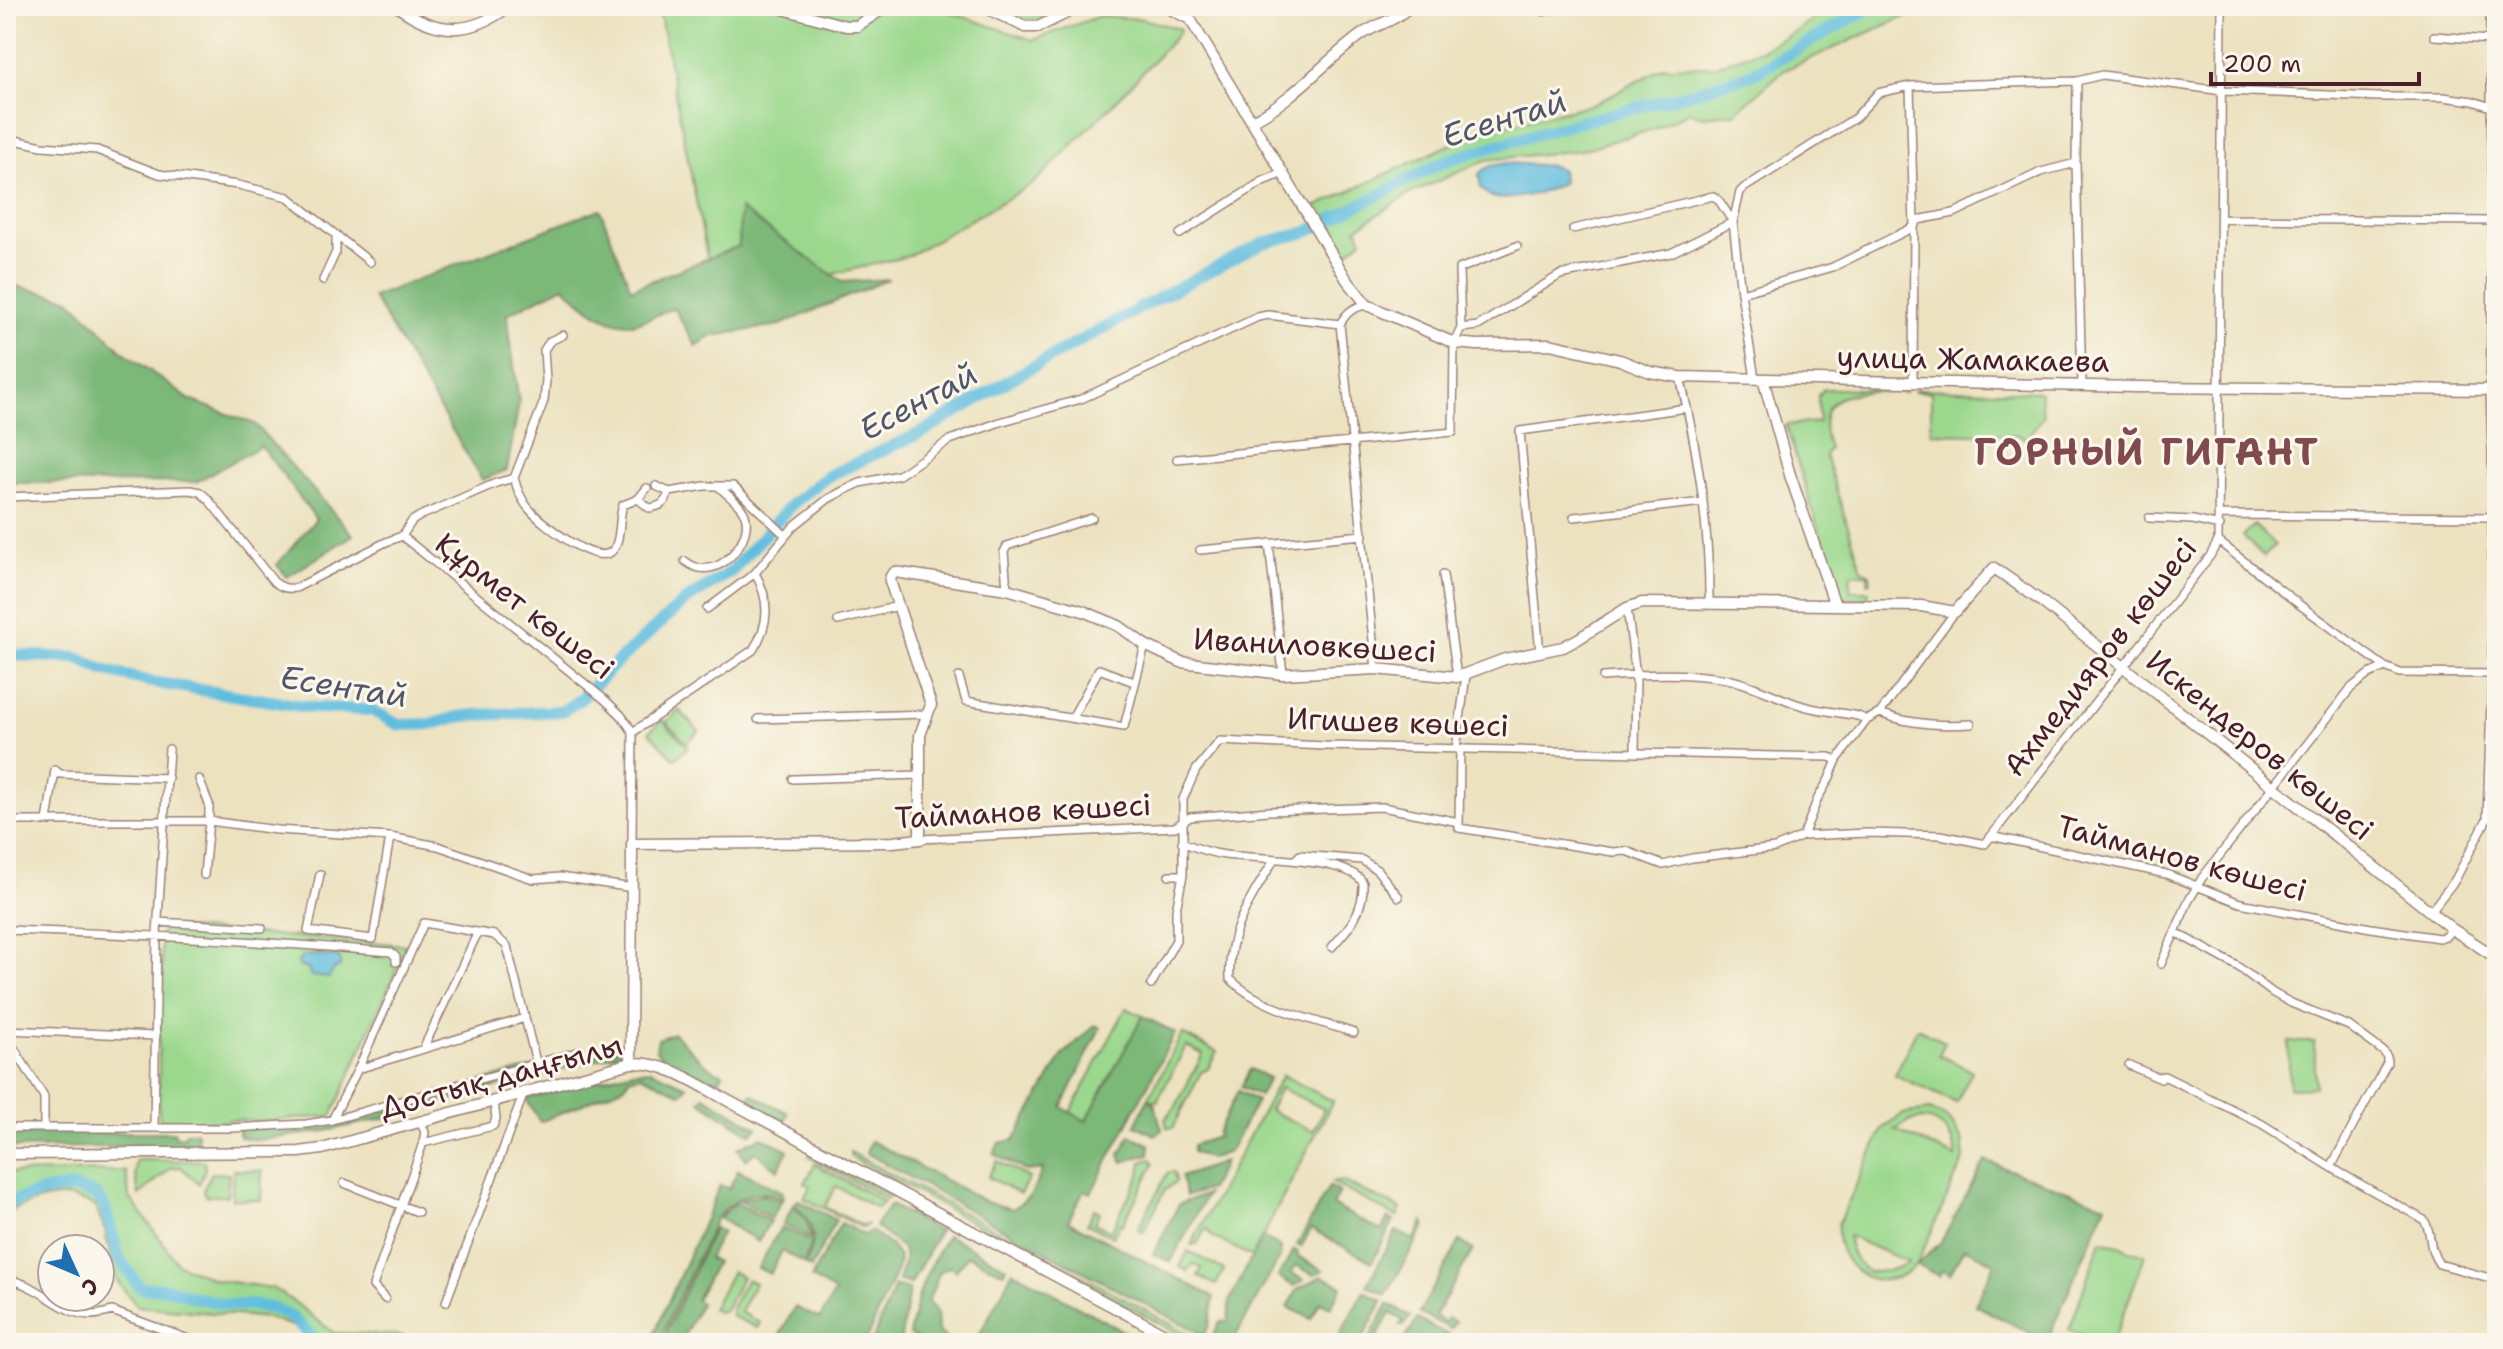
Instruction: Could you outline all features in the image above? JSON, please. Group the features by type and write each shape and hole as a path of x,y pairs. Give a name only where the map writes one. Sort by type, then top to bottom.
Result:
{"street":[{"path":"397,6 420,21 449,29 475,26 493,19 509,6"},
{"path":"772,6 846,26 857,26 887,6"},
{"path":"982,6 1002,11 1025,27 1038,27 1081,6"},
{"path":"1164,6 1190,19"},
{"path":"1183,6 1281,174 1347,280 1367,305 1454,343"},
{"path":"1252,121 1270,112 1362,34 1391,21 1410,6"},
{"path":"1541,6 1544,10 1559,6"},
{"name":"Ахмедияров көшесі","path":"1985,844 2124,668 2210,556 2218,541 2222,6"},
{"path":"2431,911 2455,880 2487,819 2494,674 2495,221 2490,20"},
{"path":"2434,36 2492,38"},
{"path":"1835,605 1759,379 1741,293 1733,222 1740,192 1744,188 1855,118 1876,94 1910,86 2077,81 2102,75 2223,91 2443,97 2473,101 2493,108"},
{"path":"2077,81 2082,385"},
{"path":"1910,86 1914,227 1913,381"},
{"path":"6,138 42,146 97,150 159,174 238,185 288,197 370,262"},
{"path":"1741,293 1833,267 1914,227 1918,220 1954,213 2041,172 2076,163"},
{"path":"1180,234 1263,181 1281,174"},
{"path":"1573,229 1713,196 1733,222"},
{"path":"2221,219 2495,221"},
{"path":"1460,328 1478,326 1560,275 1671,253 1733,222"},
{"path":"323,280 336,252 336,235"},
{"path":"1177,459 1453,432 1454,343 1460,328 1460,268 1517,246"},
{"path":"1367,305 1354,307 1345,314 1340,324 1376,669"},
{"path":"707,609 755,573 785,535 818,506 860,483 899,475 950,440 1081,399 1258,317 1268,315 1340,324"},
{"path":"563,335 550,341 544,350 544,401 514,478 516,486 533,513 578,547 601,555 607,555 616,546 623,505 638,499 647,488"},
{"name":"улица Жамакаева","path":"1454,343 1550,344 1620,360 1650,372 1680,377 2494,390"},
{"path":"1680,377 1697,455 1709,604"},
{"path":"1540,653 1520,431 1687,408"},
{"path":"402,536 412,521 420,516 514,478"},
{"path":"656,486 669,492 705,486 733,486 785,535"},
{"path":"685,561 697,568 715,567 743,539 747,524 742,510 719,487"},
{"name":"Құрмет көшесі","path":"6,497 200,492 274,582 288,589 296,588 402,536 599,695 621,715 633,732"},
{"path":"638,499 649,508 657,508 669,492"},
{"path":"1574,517 1703,502"},
{"path":"2220,515 2494,517"},
{"path":"1007,589 1004,552 1007,546 1092,518"},
{"path":"2149,518 2193,520 2220,526"},
{"path":"1200,550 1363,535"},
{"path":"2218,541 2385,667 2400,673 2494,674"},
{"path":"1269,543 1283,674"},
{"name":"Искендеров көшесі","path":"1955,612 1994,568 2041,601 2452,929 2497,958"},
{"name":"Иваниловкөшесі","path":"920,839 920,735 931,705 890,581 895,572 1007,589 1083,611 1119,626 1145,645 1181,662 1283,674 1376,669 1462,676 1505,659 1540,653 1578,639 1627,608 1642,603 1921,606 1955,612"},
{"path":"631,1063 633,732 753,650 768,616 763,586 755,573"},
{"path":"1443,575 1462,676 1458,749 1459,822"},
{"path":"838,621 898,606"},
{"path":"1627,608 1636,675 1635,753"},
{"path":"1803,836 1837,760 1867,720 1880,713 1955,612"},
{"path":"959,677 966,701 1124,727 1145,645"},
{"path":"2161,964 2195,887 2351,688 2369,674 2385,667"},
{"path":"1072,718 1099,669 1134,682"},
{"path":"1603,677 1702,676 1729,680 1800,705 1867,720"},
{"path":"1880,713 1937,725 1971,724"},
{"path":"758,719 928,714"},
{"name":"Игишев көшесі","path":"1151,985 1176,940 1176,910 1183,875 1183,799 1196,770 1220,741 1829,757 1837,760"},
{"path":"154,1128 157,934 169,749"},
{"path":"47,821 55,770 60,774 168,778"},
{"path":"793,779 921,775"},
{"path":"199,779 209,804 204,875"},
{"name":"Тайманов көшесі","path":"632,844 893,842 1175,827 1190,817 1382,807 1459,822 1459,828 1613,852 1626,851 1663,865 1692,858 1775,848 1803,836 1868,833 1941,835 1985,844"},
{"path":"2487,819 2497,821"},
{"path":"6,885 8,821 209,821 277,830 390,837 438,846 533,879 560,877 633,888"},
{"name":"Тайманов көшесі","path":"1991,836 2166,874 2240,903 2439,938 2452,929"},
{"path":"320,874 308,931 373,939 390,837"},
{"path":"1182,842 1221,855 1295,860 1344,868 1361,878 1364,894 1359,914 1332,947"},
{"path":"1295,860 1300,855 1362,860 1377,870 1399,897"},
{"path":"1274,860 1234,931 1229,960 1230,979 1244,992 1282,1009 1354,1033"},
{"path":"1169,875 1183,875"},
{"path":"158,922 262,928"},
{"path":"332,1120 424,923 494,935 507,946 536,1062"},
{"path":"6,930 157,934 391,952 396,962"},
{"path":"422,1050 478,932"},
{"path":"2175,932 2237,966 2291,1003 2349,1026 2384,1052 2387,1063 2331,1167"},
{"path":"358,1069 525,1018"},
{"path":"6,1032 156,1036"},
{"path":"6,1032 44,1097 44,1128"},
{"path":"6,1128 281,1126 332,1120 577,1052"},
{"name":"Достық даңғылы","path":"6,1154 299,1152 348,1143 631,1063 644,1063 665,1068 1181,1343"},
{"path":"2129,1065 2211,1098 2262,1124 2424,1220 2428,1225 2432,1253 2439,1264 2497,1280"},
{"path":"446,1302 524,1093"},
{"path":"423,1143 493,1126 496,1122 494,1101"},
{"path":"385,1299 373,1286 423,1143 425,1132 420,1122"},
{"path":"344,1183 418,1212"},
{"path":"6,1278 31,1287 67,1310 99,1315 112,1311 199,1343"},
{"path":"2422,1339 2436,1343"}],"green space":[{"path":"658,6 931,6 1033,40 1100,16 1143,19 1180,29 1117,100 1034,183 908,256 716,302"},
{"path":"1012,6 1062,6 1040,19 1029,20 1015,16"},
{"path":"1830,6 1929,6 1784,70 1735,113 1700,116 1690,112 1654,129 1581,150 1486,160 1411,193 1357,228 1362,240 1342,257 1313,208 1482,130 1594,104 1664,67 1714,66 1761,50 1798,30"},
{"path":"600,209 631,289 739,246 740,209 842,282 889,279 780,325 712,336 696,346 674,308 636,323 621,323 594,312 564,286 507,314 519,403 507,470 482,480 373,297"},
{"path":"8,284 70,299 121,350 190,400 255,424 353,535 287,577 277,565 316,519 261,446 196,482 7,483"},
{"path":"1824,389 1905,389 1905,392 1856,393 1842,397 1832,403 1826,414 1824,429 1829,449 1825,455 1862,570 1870,574 1871,582 1868,583 1868,575 1851,575 1850,591 1869,591 1867,599 1845,599 1838,592 1786,425 1819,422 1818,395"},
{"path":"1915,389 2040,392 2043,416 2026,439 2018,435 1931,433 1931,392"},
{"path":"2254,525 2275,545 2264,557 2243,536"},
{"path":"679,710 699,731 687,743 666,722"},
{"path":"662,720 688,747 675,759 649,732"},
{"path":"162,927 407,945 332,1116 227,1122 163,1120 159,1117"},
{"path":"1126,1008 1143,1016 1086,1121 1070,1113"},
{"path":"1143,1016 1175,1033 1091,1193 1084,1190 1068,1221 1214,1297 1209,1326 1204,1335 866,1153 871,1141 986,1202 1013,1209 1031,1195 1043,1169 1026,1171 994,1154 999,1143 1014,1140 1063,1055 1095,1025 1100,1028 1062,1107 1086,1121"},
{"path":"1917,1028 1945,1042 1939,1055 1972,1071 1956,1103 1895,1075"},
{"path":"674,1033 704,1063 723,1073 719,1081 661,1057 656,1050 658,1039"},
{"path":"1182,1034 1217,1052 1208,1069 1201,1072 1173,1128 1167,1128 1165,1119 1175,1108 1203,1054 1186,1046 1157,1101 1148,1099"},
{"path":"2289,1042 2315,1042 2315,1087 2289,1088"},
{"path":"623,1047 623,1052 381,1119 326,1131 259,1140 239,1137 239,1128 331,1124 534,1067"},
{"path":"1250,1069 1269,1078 1260,1096 1241,1087"},
{"path":"651,1070 687,1086 681,1094 641,1075 629,1078 625,1086 540,1122 526,1099 633,1071"},
{"path":"1282,1075 1333,1101 1252,1257 1213,1237 1206,1228 1197,1244 1191,1245","holes":["1280,1088 1324,1109 1313,1131 1269,1110"]},
{"path":"1238,1091 1257,1101 1229,1152 1210,1159 1193,1152 1193,1145 1218,1137 1217,1133"},
{"path":"752,1094 788,1113 785,1121 746,1101"},
{"path":"704,1096 758,1128 751,1134 700,1101"},
{"path":"1148,1099 1154,1102 1162,1130 1155,1135 1135,1125"},
{"path":"1929,1110 1943,1115 1953,1124 1962,1140 1964,1159 1917,1264 1903,1275 1876,1280 1852,1267 1839,1241 1838,1224 1883,1128 1903,1114","holes":["1921,1119 1936,1122 1946,1130 1956,1157 1895,1130 1909,1121","1848,1236 1908,1262 1908,1263 1888,1271 1868,1272 1853,1257"]},
{"path":"174,1132 176,1137 185,1136 186,1132 196,1132 195,1146 6,1148 6,1133"},
{"path":"1130,1135 1150,1145 1149,1154 1123,1162 1120,1155"},
{"path":"761,1137 788,1150 778,1170 755,1152 746,1160 738,1148"},
{"path":"811,1152 891,1195 887,1199 809,1157"},
{"path":"850,1152 1201,1340 1196,1343 851,1157"},
{"path":"1151,1159 1154,1164 1113,1237 1087,1224 1094,1209 1100,1212 1094,1223 1111,1231 1140,1175 1142,1162"},
{"path":"136,1160 204,1161 205,1169 199,1184 181,1167 171,1168 139,1195"},
{"path":"997,1161 1029,1178 1020,1194 988,1177"},
{"path":"1985,1161 2106,1205 2046,1343 2029,1343 2032,1334 1975,1305 1995,1263 1964,1248 1950,1274 1942,1270 1939,1276 1917,1265 1941,1242"},
{"path":"1224,1162 1210,1189 1186,1196 1181,1177"},
{"path":"815,1164 884,1202 877,1208 836,1186 825,1207 863,1226 868,1224 863,1228 804,1198 810,1186 805,1183"},
{"path":"233,1170 262,1171 261,1200 232,1199"},
{"path":"738,1170 783,1192 783,1198 764,1193 747,1196 731,1204 717,1217 662,1334 662,1343 650,1343 720,1185 729,1189"},
{"path":"126,1171 129,1196 178,1264 216,1280 272,1288 334,1333 400,1335 418,1343 310,1343 295,1327 269,1318 137,1306 116,1280 116,1233 105,1233 95,1206 60,1197 40,1200 6,1213 6,1173"},
{"path":"1168,1172 1174,1172 1176,1181 1165,1190 1143,1232 1138,1229"},
{"path":"211,1173 229,1174 227,1196 206,1196 203,1191"},
{"path":"1342,1181 1401,1209 1397,1217 1332,1183"},
{"path":"1329,1187 1339,1192 1332,1205 1381,1231 1388,1218 1394,1221 1372,1262 1311,1229 1301,1247 1297,1245"},
{"path":"1207,1194 1171,1262 1153,1254 1179,1204"},
{"path":"762,1195 782,1200 771,1218 740,1201"},
{"path":"798,1200 836,1220 811,1268 805,1264 812,1247 812,1232 806,1218 794,1204"},
{"path":"736,1203 770,1221 758,1242 719,1218"},
{"path":"890,1205 939,1231 911,1284 898,1280 905,1260 903,1249 875,1226"},
{"path":"793,1206 806,1219 812,1239 783,1224"},
{"path":"1423,1222 1425,1226 1386,1295 1367,1285 1396,1231 1414,1240"},
{"path":"841,1223 864,1235 871,1231 891,1246 899,1257 898,1267 865,1343 783,1343 777,1340 795,1307 820,1319 835,1292 811,1278"},
{"path":"781,1227 812,1242 804,1263 782,1251 770,1274 758,1268"},
{"path":"714,1228 722,1232 708,1258 716,1262 696,1300 701,1303 680,1343 666,1343 666,1332"},
{"path":"947,1235 1006,1267 1004,1273 968,1255 956,1271 949,1267 940,1272 928,1301 937,1313 938,1331 952,1343 924,1343 909,1335 923,1283"},
{"path":"1262,1237 1281,1248 1280,1257 1232,1343 1211,1339 1220,1322 1228,1321 1230,1300"},
{"path":"2101,1240 2145,1255 2113,1343 2104,1343 2069,1330"},
{"path":"1460,1241 1473,1250 1435,1316 1445,1322 1448,1318 1455,1322 1451,1329 1419,1313"},
{"path":"1294,1250 1298,1252 1297,1256 1323,1270 1314,1275 1296,1265 1291,1273 1304,1280 1294,1286 1278,1277"},
{"path":"1188,1251 1224,1270 1216,1285 1198,1276 1202,1268 1193,1264 1188,1271 1180,1267"},
{"path":"732,1271 742,1277 725,1310 718,1312 712,1309"},
{"path":"1013,1271 1132,1336 1129,1343 975,1343"},
{"path":"1322,1276 1342,1286 1331,1307 1320,1302 1311,1319 1288,1307 1298,1289"},
{"path":"747,1279 755,1283 740,1312 760,1323 757,1328 732,1316 731,1308"},
{"path":"895,1286 909,1290 900,1343 885,1343 873,1339"},
{"path":"1364,1291 1383,1301 1360,1343 1335,1343"},
{"path":"1388,1304 1410,1316 1405,1324 1400,1325 1403,1320 1390,1313 1374,1343 1367,1343"},
{"path":"1417,1319 1448,1335 1444,1343 1424,1340 1422,1343 1403,1343"}],"water":[{"path":"1507,163 1553,166 1562,170 1563,182 1529,195 1492,197 1481,189 1479,174 1488,167"},
{"path":"302,957 337,957 340,967 334,969 329,978 311,976 307,968 300,967 298,962"}],"waterway":[{"name":"Есентай","path":"6,652 10,655 77,658 103,670 151,682 314,708 371,710 399,725 433,724 474,715 563,711 582,698 686,600 731,572 792,504 828,476 925,431 1018,375 1175,289 1263,243 1307,232 1445,161 1752,74 1873,6"},
{"path":"6,1207 19,1199 49,1190 74,1188 97,1195 105,1208 119,1258 142,1288 169,1288 229,1305 275,1309 291,1317 319,1343"}],"district":[{"name":"ГОРНЫЙ ГИГАНТ","path":"2147,451"}]}
